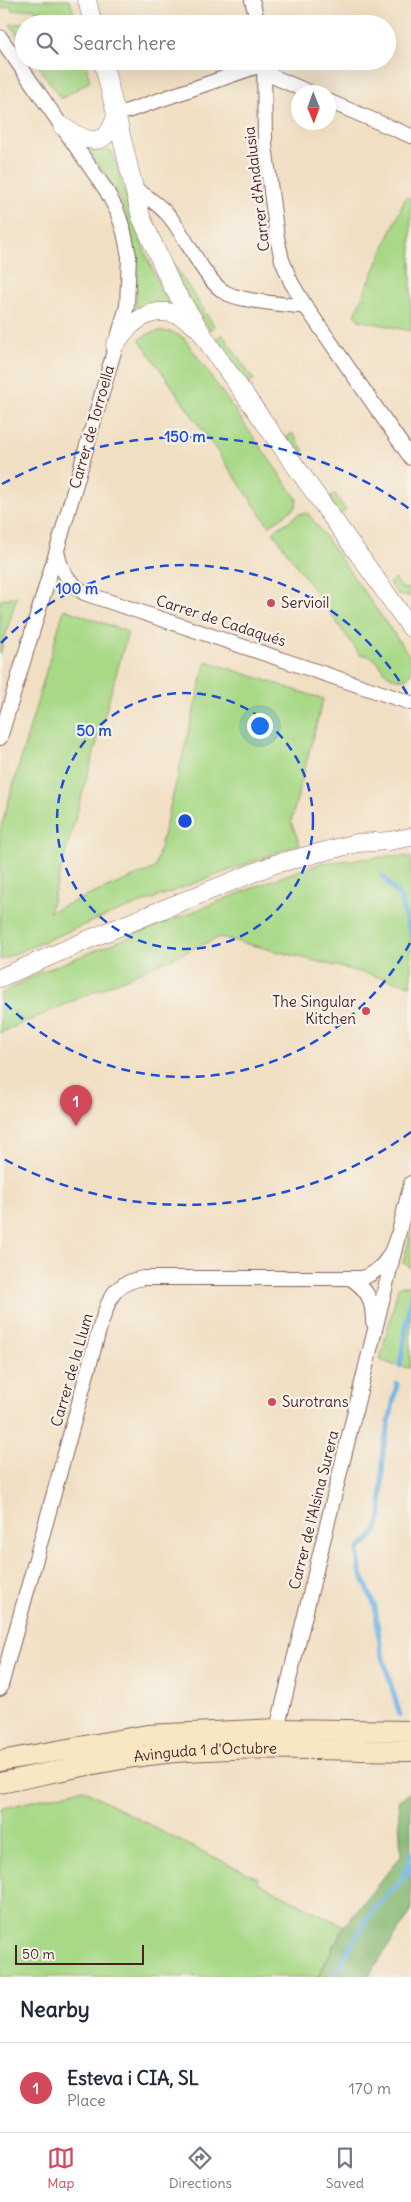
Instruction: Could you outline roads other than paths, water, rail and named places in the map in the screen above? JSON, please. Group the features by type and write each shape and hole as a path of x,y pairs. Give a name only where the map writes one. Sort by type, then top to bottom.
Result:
{"main road":[{"name":"Avinguda 1 d'Octubre","path":"0,1761 147,1735 277,1729 411,1731"},
{"name":"Avinguda 1 d'Octubre","path":"0,1783 150,1755 277,1749 411,1751"}],"street":[{"path":"87,0 91,15"},
{"path":"252,0 256,15"},
{"name":"Carrer de Torroella","path":"0,37 15,59"},
{"name":"Carrer de Torroella","path":"0,738 57,550 127,306 130,278 129,256 124,232 106,190 23,70"},
{"path":"105,70 141,218 168,278 203,333 406,608 411,628"},
{"path":"116,115 242,70"},
{"name":"Carrer d'Andalusia","path":"264,70 265,145 277,237 282,260 291,282 306,306 411,458"},
{"path":"269,70 272,76 293,85"},
{"path":"336,104 411,136"},
{"name":"Carrer de Torroella","path":"62,126 86,140 99,139 108,136 113,129 116,115"},
{"path":"133,187 159,206 170,217 212,281 223,291 235,297 306,306"},
{"path":"115,345 125,329 135,321 160,312 173,313 186,318 203,333"},
{"name":"Carrer de Cadaqués","path":"57,550 62,570 70,582 84,593 404,697 411,703"},
{"path":"0,978 92,938 274,864 357,843 389,841 411,836"},
{"path":"389,841 411,845"},
{"name":"Carrer de l'Alsina Surera","path":"277,1729 411,1183"},
{"name":"Carrer de la Llum","path":"0,1688 99,1330 115,1290 128,1281 143,1278 362,1278 383,1266 398,1236"},
{"path":"350,1278 364,1288 369,1297 373,1311 374,1334"}],"waterway":[{"path":"382,875 401,899 411,935"},
{"path":"400,1366 411,1294"},
{"path":"397,1384 383,1451 381,1518 375,1534 358,1550 360,1571 375,1606 381,1651 400,1715"},
{"path":"403,1874 409,1863 411,1853"},
{"path":"334,1977 371,1913 411,1869"}],"place":[{"name":"Servioil","path":"271,603"},
{"name":"The Singular Kitchen","path":"366,1011"},
{"name":"Esteva i CIA, SL","path":"76,1126"},
{"name":"Surotrans","path":"272,1402"}]}
